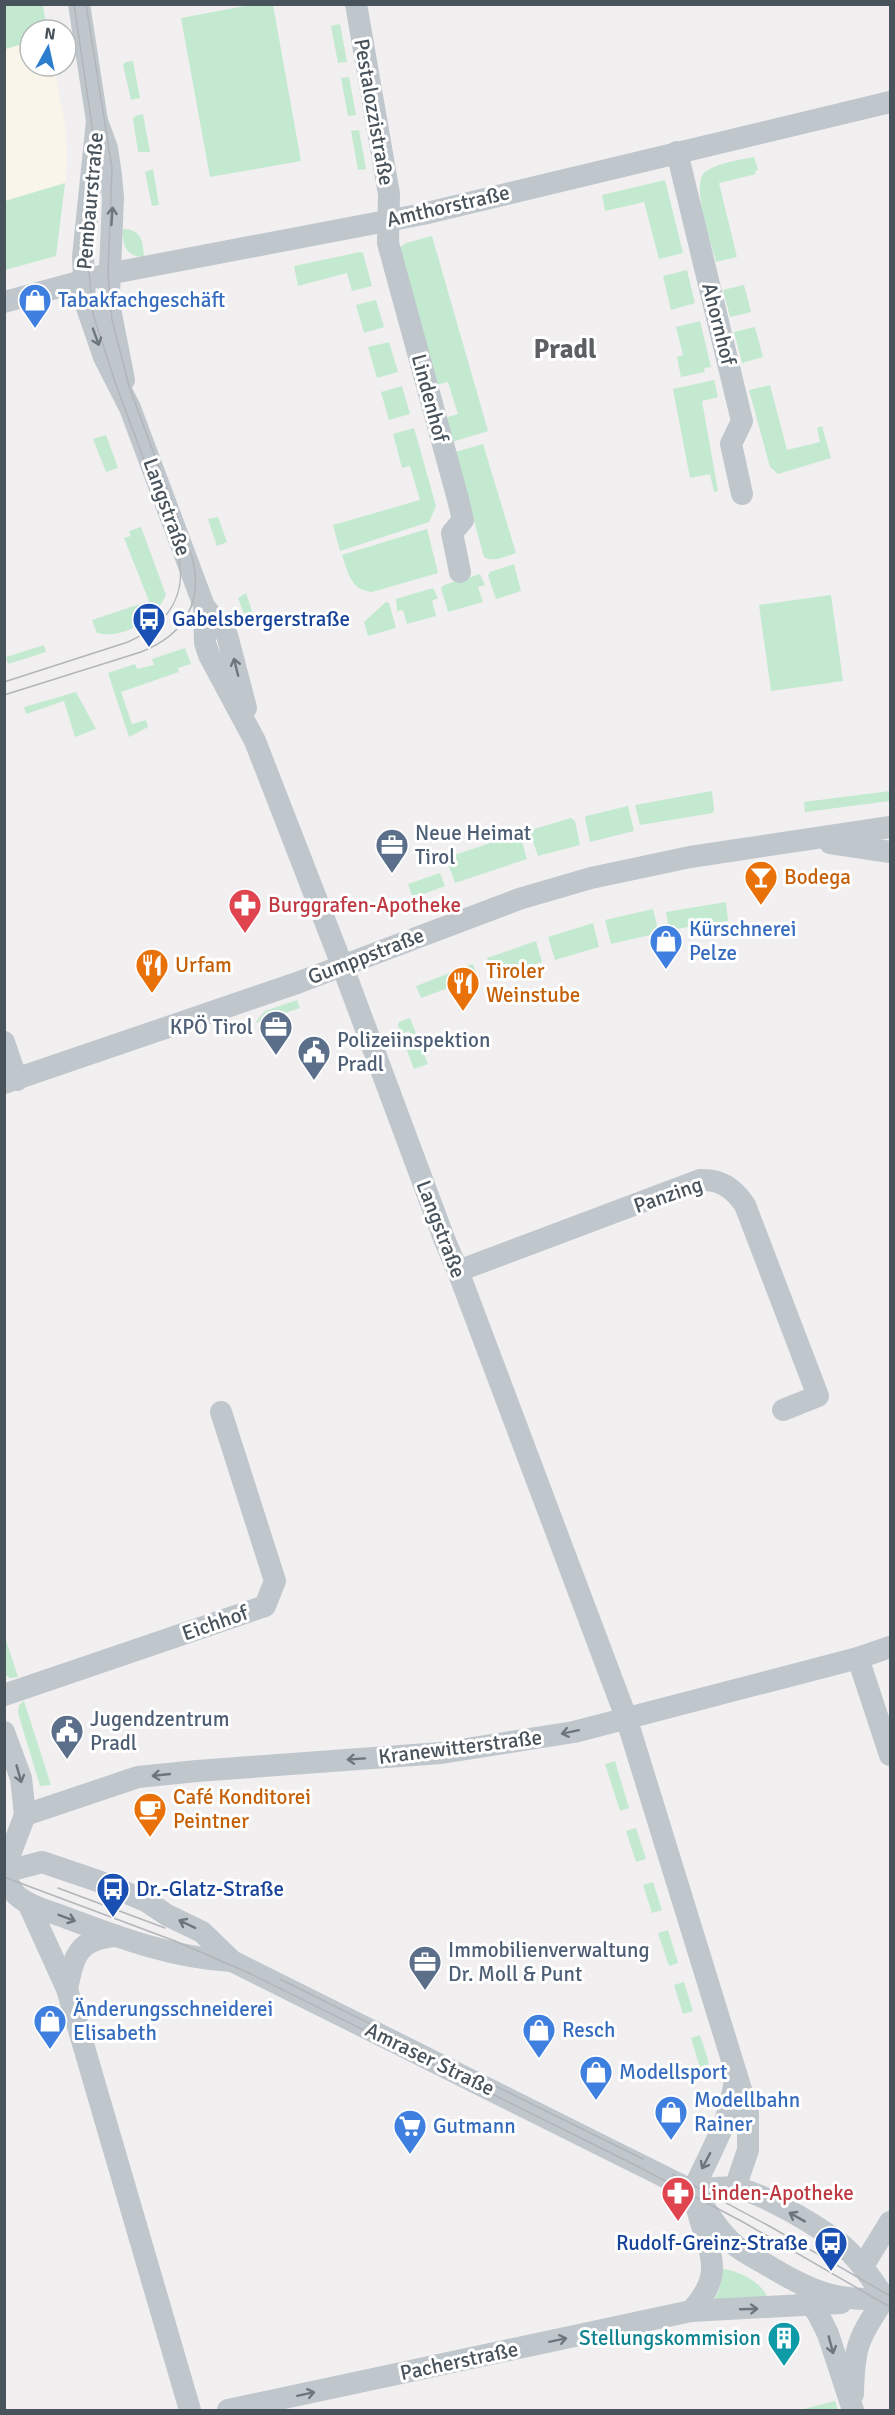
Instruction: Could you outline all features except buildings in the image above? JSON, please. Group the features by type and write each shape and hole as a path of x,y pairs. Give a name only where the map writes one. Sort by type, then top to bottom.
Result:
{"street":[{"name":"Pembaurstraße","path":"79,4 97,121 107,148 113,198 109,274"},
{"name":"Pestalozzistraße","path":"356,4 389,194 388,220"},
{"name":"Amthorstraße","path":"4,302 109,274 423,214 891,102"},
{"name":"Pembaurstraße","path":"83,281 85,230 97,121"},
{"name":"Ahornhof","path":"677,152 742,421 731,444 742,494"},
{"name":"Lindenhof","path":"388,220 388,243 463,520 452,533 460,572"},
{"name":"Langstraße","path":"109,274 111,314 130,408"},
{"name":"Langstraße","path":"83,281 85,302 104,357 130,408 204,606 226,634 231,647 255,741 626,1717"},
{"name":"Gumppstraße","path":"11,1082 281,989 519,899 591,878 690,857 891,827"},
{"name":"Gumppstraße","path":"805,840 891,852"},
{"path":"4,1042 11,1082"},
{"name":"Panzing","path":"458,1271 700,1180 716,1180 731,1189 745,1205 818,1396 783,1410"},
{"name":"Eichhof","path":"4,1695 265,1606 275,1581 221,1412"},
{"name":"Kranewitterstraße","path":"25,1815 138,1777 441,1753 574,1732 858,1658 891,1647"},
{"path":"858,1658 891,1755"},
{"path":"626,1717 735,2066 749,2122 748,2150 735,2187"},
{"path":"4,1732 21,1778 25,1815 4,1872"},
{"name":"Amraser Straße","path":"232,1961 197,1959 116,1936 28,1903 17,1896 4,1872 42,1862 98,1881 146,1901 167,1915 202,1932 232,1961 693,2191 736,2246 789,2278 817,2291 858,2301 888,2300"},
{"path":"28,1903 67,1989 190,2410"},
{"path":"67,1989 80,1949 94,1939 116,1936"},
{"path":"691,2311 706,2294 713,2274 709,2248 693,2191 725,2124 733,2096 735,2066"},
{"path":"693,2191 735,2187 758,2196 801,2219 842,2245 863,2266 888,2300 862,2331 856,2350 853,2409"},
{"path":"863,2266 891,2222"},
{"path":"789,2278 813,2306 828,2334 853,2409"},
{"name":"Pacherstraße","path":"228,2410 691,2311 813,2306 858,2301"}],"shaded area":[{"path":"18,45 18,78 56,78 66,130 67,160 65,183 5,201 5,49"}],"green space":[{"path":"5,4 43,5 45,18 18,18 18,45 5,49"},
{"path":"256,4 273,5 301,161 210,177 181,18"},
{"path":"340,24 347,62 338,63 331,26"},
{"path":"133,61 140,98 131,100 123,65"},
{"path":"349,77 356,115 348,116 341,78"},
{"path":"143,114 150,152 138,152 133,119"},
{"path":"359,130 366,169 358,170 351,131"},
{"path":"754,157 758,170 755,171 756,174 719,183 737,257 716,262 701,201 701,179 705,172 716,166"},
{"path":"153,169 159,205 152,206 145,172"},
{"path":"665,180 683,253 659,259 644,202 605,211 602,195"},
{"path":"65,183 56,256 5,270 5,201"},
{"path":"123,229 134,231 140,237 144,257 133,255 126,249"},
{"path":"432,236 488,431 452,442 445,418 458,414 448,382 436,385 399,248 406,243"},
{"path":"363,253 372,286 352,291 347,273 298,286 294,266"},
{"path":"687,270 695,303 671,310 663,276"},
{"path":"744,285 751,312 730,317 723,290"},
{"path":"376,300 384,327 364,333 356,305"},
{"path":"700,321 711,367 704,368 705,372 681,377 677,357 683,355 676,327"},
{"path":"755,327 763,357 742,363 734,332"},
{"path":"389,342 398,372 377,378 368,347"},
{"path":"714,380 718,397 702,401 718,491 714,492 710,474 690,478 673,389"},
{"path":"770,385 787,450 820,442 817,428 822,426 831,458 778,474 770,467 749,390"},
{"path":"402,386 410,414 389,420 381,392"},
{"path":"414,428 436,506 429,522 340,551 333,525 420,500 410,466 402,468 393,434"},
{"path":"106,435 118,468 106,472 93,439"},
{"path":"483,444 516,553 496,559 484,557 455,452"},
{"path":"218,517 227,542 217,546 208,519"},
{"path":"141,527 166,595 154,612 137,626 117,633 97,633 92,620 149,601 124,538 131,536 129,531"},
{"path":"427,529 438,573 372,592 359,588 351,580 342,555"},
{"path":"514,564 521,591 496,599 488,575 490,572"},
{"path":"480,574 485,585 478,587 483,602 448,612 441,588 444,585"},
{"path":"433,588 438,598 432,601 436,616 407,624 403,610 397,611 396,599"},
{"path":"246,593 256,623 248,624 238,598"},
{"path":"831,595 843,681 771,691 759,605"},
{"path":"386,602 389,603 396,628 368,636 364,622"},
{"path":"44,645 46,652 8,664 6,657"},
{"path":"185,648 191,664 178,668 179,672 121,692 132,724 146,720 148,727 129,737 108,673 135,664 137,669 154,665 152,659"},
{"path":"76,692 96,729 75,737 64,701 26,714 24,707"},
{"path":"712,791 713,813 640,825 635,805"},
{"path":"890,791 890,801 805,812 804,802"},
{"path":"628,806 634,831 590,842 586,816"},
{"path":"571,818 575,821 580,845 538,856 531,830"},
{"path":"517,834 520,835 527,859 455,883 446,858"},
{"path":"440,873 445,886 413,898 408,884"},
{"path":"726,902 728,921 669,930 666,912"},
{"path":"653,909 659,933 611,944 605,920"},
{"path":"593,923 599,947 555,960 548,937"},
{"path":"536,941 542,962 495,978 487,958"},
{"path":"473,964 478,977 421,998 416,986"},
{"path":"297,1000 300,1008 255,1023 265,1011"},
{"path":"410,1018 428,1064 414,1069 406,1048 414,1044 409,1031 401,1034 398,1025 399,1022"},
{"path":"5,1637 18,1677 10,1678 5,1675"},
{"path":"24,1701 51,1785 40,1786 18,1713 19,1705"},
{"path":"615,1761 629,1808 620,1811 605,1764"},
{"path":"636,1828 646,1859 636,1862 626,1831"},
{"path":"653,1882 662,1910 652,1913 643,1885"},
{"path":"668,1930 678,1963 669,1966 658,1933"},
{"path":"684,1982 693,2011 683,2014 674,1985"},
{"path":"700,2035 708,2060 710,2080 704,2081 691,2038"},
{"path":"723,2269 737,2272 756,2283 769,2300 714,2300 719,2290"},
{"path":"835,2401 838,2410 800,2410"}],"tram line":[{"path":"4,682 128,642 143,634 156,625 174,603 181,576 175,543 115,382 93,314 88,262 96,153 74,4"},
{"path":"4,695 141,652 156,645 179,627 187,615 195,589 192,557 129,386 112,320 108,274 112,168 86,4"},
{"path":"4,1877 175,1941 249,1973 635,2165 743,2222 890,2307"},
{"path":"58,1888 165,1928"},
{"path":"280,1979 643,2159"},
{"path":"672,2174 771,2227 890,2296"}],"place":[{"name":"Tabakfachgeschäft","path":"35,329"},
{"name":"Gabelsbergerstraße","path":"149,648"},
{"name":"Neue Heimat Tirol","path":"392,874"},
{"name":"Bodega","path":"761,906"},
{"name":"Burggrafen-Apotheke","path":"245,934"},
{"name":"Kürschnerei Pelze","path":"666,970"},
{"name":"Urfam","path":"152,994"},
{"name":"Tiroler Weinstube","path":"463,1012"},
{"name":"KPÖ Tirol","path":"276,1056"},
{"name":"Polizeiinspektion Pradl","path":"314,1081"},
{"name":"Jugendzentrum Pradl","path":"67,1760"},
{"name":"Café Konditorei Peintner","path":"150,1838"},
{"name":"Dr.-Glatz-Straße","path":"113,1918"},
{"name":"Immobilienverwaltung Dr. Moll & Punt","path":"425,1991"},
{"name":"Änderungsschneiderei Elisabeth","path":"50,2050"},
{"name":"Resch","path":"539,2059"},
{"name":"Modellsport","path":"596,2101"},
{"name":"Modellbahn Rainer","path":"671,2141"},
{"name":"Gutmann","path":"410,2155"},
{"name":"Linden-Apotheke","path":"678,2222"},
{"name":"Rudolf-Greinz-Straße","path":"831,2272"},
{"name":"Stellungskommision","path":"784,2367"}],"district":[{"name":"Pradl","path":"565,349"}]}
